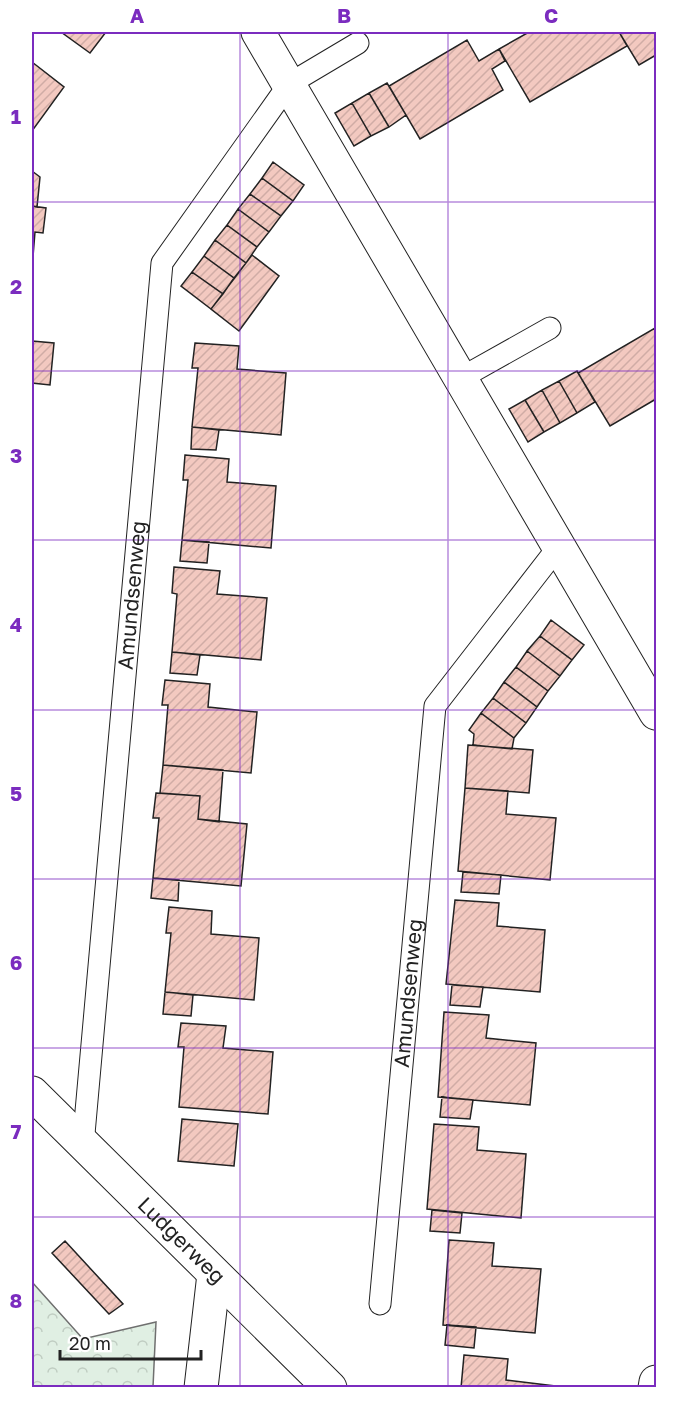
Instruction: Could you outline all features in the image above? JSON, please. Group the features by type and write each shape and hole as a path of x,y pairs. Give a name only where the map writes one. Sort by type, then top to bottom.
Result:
{"street":[{"path":"258,32 559,546 648,677 657,713"},
{"name":"Ludgerweg","path":"32,1093 330,1388"},
{"path":"201,1388 214,1274"},
{"path":"655,1388 657,1382"}],"lane":[{"name":"Amundsenweg","path":"83,1145 162,263 289,84 358,44"},
{"path":"461,378 550,328"},
{"name":"Amundsenweg","path":"380,1304 435,706 559,546"}],"green space":[{"path":"32,1282 83,1339 156,1322 153,1387 32,1387"}],"building":[{"path":"61,32 106,32 90,53"},
{"path":"529,32 619,32 627,46 530,102 499,49"},
{"path":"619,32 656,32 656,55 639,65"},
{"path":"467,40 479,61 499,49 505,61 492,69 503,90 420,139 389,86"},
{"path":"32,62 64,87 32,131"},
{"path":"387,83 406,115 389,127 369,93"},
{"path":"369,93 389,127 371,136 352,103"},
{"path":"352,103 371,136 354,146 335,113"},
{"path":"273,162 304,185 293,201 262,178"},
{"path":"32,171 40,177 37,207 32,206"},
{"path":"262,178 293,201 281,216 250,194"},
{"path":"250,194 281,216 269,232 238,209"},
{"path":"32,206 46,208 43,233 35,232 32,269"},
{"path":"238,209 269,232 257,247 227,225"},
{"path":"227,225 257,247 246,263 215,240"},
{"path":"215,240 246,263 234,278 204,256"},
{"path":"252,255 279,276 239,331 211,309"},
{"path":"204,256 234,278 223,294 192,272"},
{"path":"192,272 223,294 211,309 181,286"},
{"path":"655,328 656,399 610,426 578,373"},
{"path":"32,341 54,343 50,385 32,383"},
{"path":"195,343 239,346 237,369 286,373 281,435 192,427 198,368 192,368"},
{"path":"577,371 595,402 577,413 559,381"},
{"path":"559,381 577,413 560,423 542,390"},
{"path":"542,390 560,423 544,432 525,400"},
{"path":"525,400 544,432 528,442 509,409"},
{"path":"192,427 219,430 216,450 191,449"},
{"path":"185,455 229,459 227,482 276,486 271,548 182,540 188,480 183,480"},
{"path":"182,540 209,542 207,563 180,561"},
{"path":"174,567 220,571 217,594 267,598 261,660 172,652 177,594 172,593"},
{"path":"551,620 584,645 572,660 540,636"},
{"path":"540,636 572,660 560,676 527,651"},
{"path":"527,651 560,676 548,691 516,667"},
{"path":"172,652 200,655 197,675 170,673"},
{"path":"516,667 548,691 537,707 504,682"},
{"path":"165,680 210,684 208,707 257,712 251,773 163,765 168,705 162,705"},
{"path":"504,682 537,707 526,723 493,698"},
{"path":"493,698 526,723 514,738 481,713"},
{"path":"481,713 514,738 512,749 473,745 474,734 469,730"},
{"path":"468,745 533,750 529,793 465,788"},
{"path":"163,765 223,770 219,822 198,819 200,796 160,793"},
{"path":"465,788 508,791 506,814 556,818 550,880 458,871"},
{"path":"156,793 200,796 198,819 247,824 241,886 153,878 159,818 153,818"},
{"path":"463,872 501,875 499,894 461,892"},
{"path":"153,878 179,880 178,901 151,898"},
{"path":"455,900 499,903 497,926 545,930 540,992 446,984"},
{"path":"169,907 212,911 211,934 259,938 254,1000 165,992 171,933 166,933"},
{"path":"452,985 483,987 480,1007 450,1005"},
{"path":"165,992 193,995 191,1016 163,1014"},
{"path":"444,1012 489,1015 486,1038 536,1043 530,1105 438,1097"},
{"path":"181,1023 226,1026 223,1048 273,1052 268,1114 179,1107 184,1047 178,1047"},
{"path":"442,1097 473,1100 470,1119 440,1117"},
{"path":"182,1119 238,1124 234,1166 178,1161"},
{"path":"434,1124 479,1127 477,1150 526,1154 521,1218 427,1209"},
{"path":"432,1210 462,1213 460,1233 430,1231"},
{"path":"449,1240 494,1243 492,1266 541,1269 535,1333 443,1325"},
{"path":"65,1241 123,1304 109,1314 52,1253"},
{"path":"447,1325 476,1327 474,1348 445,1345"},
{"path":"464,1355 508,1359 506,1380 555,1386 555,1388 461,1388"}]}
